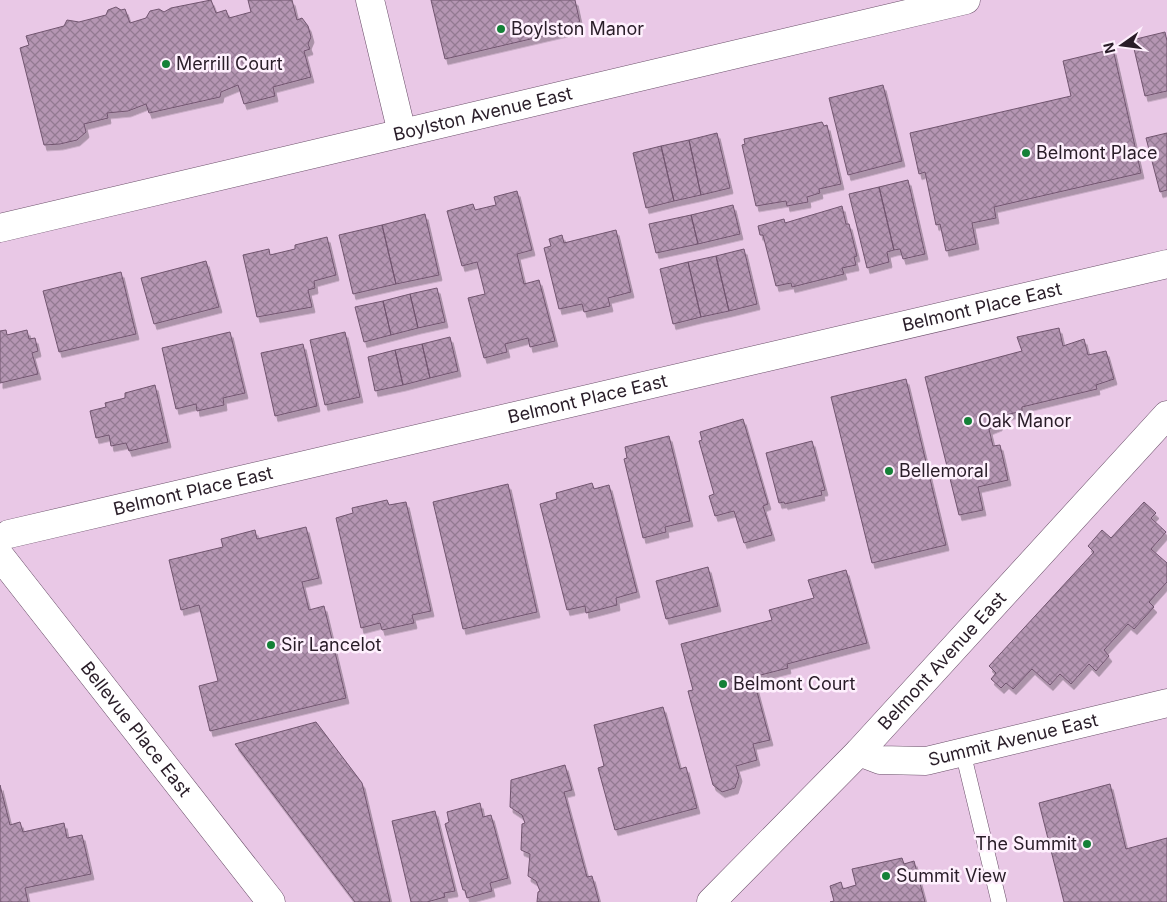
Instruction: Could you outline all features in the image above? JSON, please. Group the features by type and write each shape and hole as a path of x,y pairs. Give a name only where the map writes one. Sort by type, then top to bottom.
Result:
{"street":[{"path":"370,0 402,133"},
{"name":"Boylston Avenue East","path":"0,228 966,0"},
{"name":"Belmont Place East","path":"2,542 1167,264"},
{"name":"Belmont Avenue East","path":"711,902 859,752 1167,415"},
{"name":"Bellevue Place East","path":"2,542 271,902"},
{"name":"Summit Avenue East","path":"859,752 880,760 900,762 926,761 1167,703"}],"lane":[{"path":"963,753 998,902"}],"building":[{"name":"Merrill Court","path":"211,0 216,13 226,10 229,18 251,12 248,0 292,0 297,20 302,18 308,26 311,37 308,44 310,49 304,51 311,77 273,87 275,96 244,104 238,85 221,92 220,97 149,113 146,104 128,111 107,113 108,118 84,124 86,132 77,140 44,145 20,48 29,45 26,36 64,26 67,20 79,22 106,15 108,10 116,7 121,10 125,9 130,23 146,18 150,11 159,9 164,12 171,8"},
{"name":"Boylston Manor","path":"431,0 575,0 580,23 564,27 565,31 445,59"},
{"path":"1165,32 1167,41 1167,91 1145,96 1132,40"},
{"name":"Belmont Place","path":"1113,49 1141,173 994,207 996,218 972,223 976,244 946,251 940,224 936,225 925,172 919,174 910,133 1071,96 1063,61"},
{"path":"883,85 902,161 848,175 829,98"},
{"path":"822,122 824,126 827,125 841,184 819,189 820,193 807,197 808,202 787,206 786,201 756,206 742,145 745,144 744,139"},
{"path":"717,133 730,188 701,195 689,140"},
{"path":"1167,133 1167,190 1160,192 1146,138"},
{"path":"689,140 701,195 674,201 661,146"},
{"path":"661,146 674,201 646,208 633,153"},
{"path":"908,180 925,254 903,259 900,249 894,250 879,187"},
{"path":"879,187 894,250 887,252 889,262 867,268 849,194"},
{"path":"517,191 532,250 517,254 524,284 539,280 555,341 530,347 528,338 505,344 507,352 484,358 468,298 485,294 477,262 462,266 447,211 473,204 475,210 496,205 494,197"},
{"path":"733,205 740,234 698,244 691,215"},
{"path":"842,206 846,224 849,224 857,256 854,257 856,265 842,268 844,274 792,287 791,283 776,286 763,235 760,235 758,226 784,219 785,223"},
{"path":"425,214 439,275 396,284 382,225"},
{"path":"691,215 698,244 656,253 649,224"},
{"path":"382,225 396,284 353,294 339,235"},
{"path":"616,230 631,292 608,298 610,306 584,312 582,304 559,309 544,248 551,246 549,239 562,235 564,243"},
{"path":"327,237 336,275 314,281 315,288 308,290 312,307 257,317 243,255 269,249 270,255 295,249 295,245"},
{"path":"744,249 757,304 729,311 716,256"},
{"path":"716,256 729,311 701,317 688,262"},
{"path":"206,261 219,307 154,324 141,278"},
{"path":"688,262 701,317 673,324 660,269"},
{"path":"121,272 136,334 59,352 43,291"},
{"path":"437,288 445,322 418,328 410,294"},
{"path":"410,294 418,328 391,335 383,301"},
{"path":"383,301 391,335 364,342 355,307"},
{"name":"Oak Manor","path":"1059,328 1063,346 1084,339 1088,355 1106,351 1114,379 1096,385 1097,389 1022,407 1022,411 1002,416 999,425 989,429 993,446 1000,445 1008,480 978,487 983,510 959,515 925,377 1022,351 1017,337"},
{"path":"6,330 7,335 27,330 29,339 35,338 38,351 32,353 38,374 0,383 0,331"},
{"path":"230,332 245,393 223,398 224,405 197,411 196,404 176,409 162,348"},
{"path":"345,332 360,397 325,405 310,340"},
{"path":"450,337 458,371 430,378 422,344"},
{"path":"303,344 317,406 275,416 261,353"},
{"path":"422,344 430,378 403,385 395,350"},
{"path":"395,350 403,385 375,391 368,357"},
{"name":"Bellemoral","path":"906,379 946,545 872,563 831,397"},
{"path":"155,385 168,442 129,451 126,443 111,446 109,435 96,438 90,411 106,407 105,403 125,398 125,393"},
{"path":"743,419 768,504 763,506 772,535 744,543 734,511 715,516 709,496 714,494 699,441 702,440 700,432"},
{"path":"669,436 690,521 665,527 666,532 643,538 624,459 627,458 625,447"},
{"path":"812,441 825,490 821,491 822,495 785,504 784,502 779,503 766,453"},
{"path":"592,483 594,489 609,485 637,592 616,598 617,605 586,613 585,606 567,610 540,504 557,499 556,493"},
{"path":"508,484 537,612 463,629 433,502"},
{"path":"387,500 389,505 406,502 431,611 412,615 414,623 382,630 380,623 361,628 336,518 353,513 352,508"},
{"path":"1144,502 1156,513 1151,518 1166,532 1151,549 1167,563 1167,582 1149,602 1154,607 1134,629 1128,624 1104,650 1109,656 1096,671 1089,664 1071,684 1060,674 1050,685 1032,669 1013,689 1006,683 1001,688 991,679 996,673 989,666 1094,552 1088,546 1102,530 1111,538"},
{"name":"Sir Lancelot","path":"306,527 319,578 302,582 309,610 324,606 346,698 210,731 199,686 218,681 199,605 181,610 169,560 223,547 221,539 255,530 257,539"},
{"path":"708,567 718,606 666,619 656,581"},
{"name":"Belmont Court","path":"846,570 867,643 787,664 788,668 753,677 770,740 753,744 757,760 736,766 739,776 735,788 722,792 713,785 688,691 693,690 681,644 772,620 769,610 814,598 808,580"},
{"path":"663,707 680,769 686,767 697,808 615,830 598,768 604,766 594,725"},
{"path":"316,722 362,783 390,902 355,902 235,744"},
{"path":"565,765 572,790 564,792 587,877 592,876 599,902 537,902 538,892 540,891 536,881 528,876 530,854 521,850 522,824 525,823 522,815 510,807 511,780"},
{"name":"The Summit","path":"1110,784 1126,849 1167,838 1167,902 1064,902 1039,803"},
{"path":"0,785 10,825 20,822 23,832 64,823 67,838 82,835 91,874 25,888 28,902 0,902"},
{"path":"480,803 483,817 491,815 508,878 490,883 492,891 467,898 465,890 463,890 445,824 449,822 447,812"},
{"path":"435,811 455,891 444,893 445,897 427,902 411,902 392,821"},
{"name":"Summit View","path":"902,858 904,864 914,861 925,902 830,902 834,901 830,886 841,882 843,889 856,885 852,869"}],"place":[{"name":"Boylston Manor","path":"501,29"},
{"name":"Merrill Court","path":"166,64"},
{"name":"Belmont Place","path":"1026,153"},
{"name":"Oak Manor","path":"968,421"},
{"name":"Bellemoral","path":"889,471"},
{"name":"Sir Lancelot","path":"271,645"},
{"name":"Belmont Court","path":"723,684"},
{"name":"The Summit","path":"1087,844"},
{"name":"Summit View","path":"886,876"}]}
